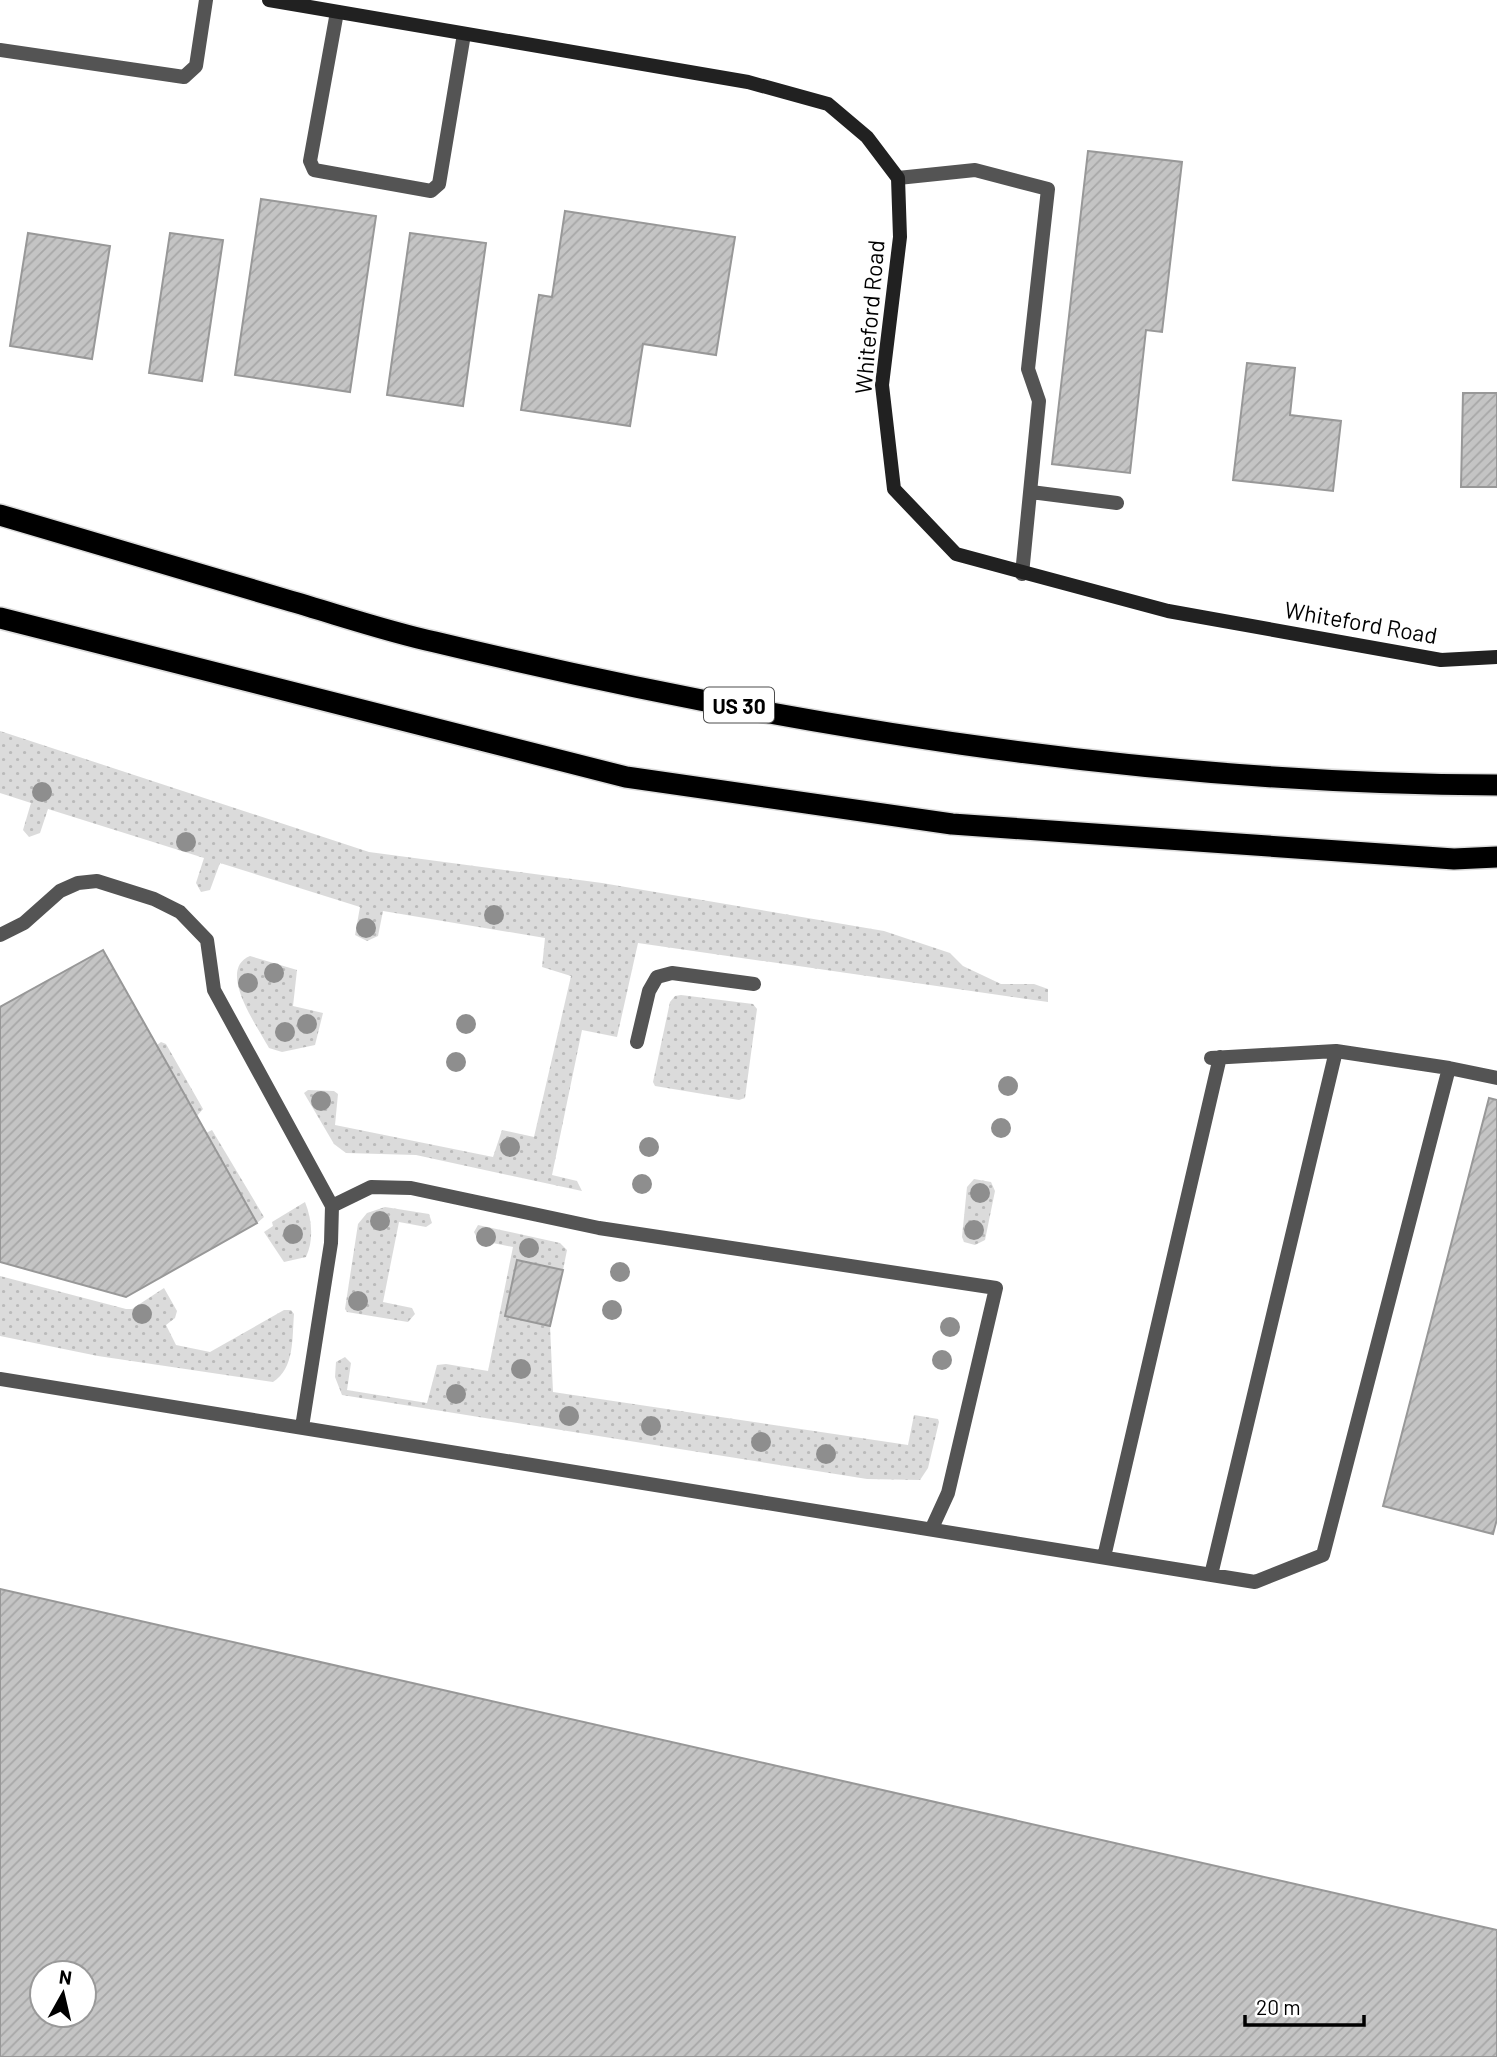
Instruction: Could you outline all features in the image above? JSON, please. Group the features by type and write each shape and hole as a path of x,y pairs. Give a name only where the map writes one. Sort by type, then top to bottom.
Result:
{"highway":[{"name":"US 30","path":"0,516 431,642 647,689 769,711 1000,751 1217,772 1410,785 1497,785"},
{"path":"0,618 626,777 952,824 1454,859 1497,857"}],"street":[{"path":"269,0 748,82 828,104 867,137 898,178"},
{"name":"Whiteford Road","path":"898,178 900,237 881,385 894,489 956,554 1022,574 1168,611 1441,660 1497,657"}],"lane":[{"path":"0,50 184,77 196,66 206,0"},
{"path":"337,12 310,161 314,170 431,191 439,184 464,34"},
{"path":"898,178 975,170 1048,189 1028,369 1039,401 1022,574"},
{"path":"1031,492 1117,503"},
{"path":"0,935 24,923 60,891 78,883 96,881 154,899 180,912 207,940 214,990 332,1206 331,1243 303,1427"},
{"path":"637,1042 649,991 657,977 672,973 754,984"},
{"path":"1211,1575 1336,1051"},
{"path":"1104,1557 1215,1057 1336,1051 1497,1078"},
{"path":"0,1379 1255,1582 1323,1555 1449,1068"},
{"path":"332,1206 371,1188 411,1188 599,1228 996,1288 948,1493 932,1528"}],"shaded area":[{"path":"0,731 369,852 602,883 884,931 950,953 963,966 1001,984 1034,984 1048,989 1048,1002 638,943 617,1037 582,1030 552,1175 577,1181 582,1191 416,1155 346,1153 334,1144 304,1093 308,1090 334,1091 338,1094 335,1125 493,1157 502,1130 534,1137 571,976 542,967 545,938 383,911 378,936 367,941 355,935 360,907 220,863 210,890 201,892 196,883 204,858 48,809 40,833 29,837 23,830 31,803 0,793"},
{"path":"250,956 297,970 293,1006 323,1013 315,1045 282,1052 269,1048 249,1013 238,986 237,973 241,963"},
{"path":"675,996 753,1004 757,1009 745,1098 739,1100 655,1086 653,1082 670,1002"},
{"path":"161,1042 166,1044 203,1109 197,1116 157,1045"},
{"path":"212,1130 264,1217 257,1223 206,1133"},
{"path":"974,1179 991,1182 995,1191 985,1240 975,1245 964,1242 962,1237 967,1187"},
{"path":"305,1202 311,1230 309,1250 306,1257 284,1262 264,1232 273,1226 272,1222"},
{"path":"385,1207 429,1214 432,1223 426,1227 399,1222 383,1302 412,1308 415,1314 408,1322 347,1312 345,1309 358,1224 367,1213"},
{"path":"478,1225 560,1243 567,1250 563,1270 517,1260 505,1315 550,1326 553,1392 908,1445 914,1415 938,1419 928,1468 920,1480 867,1479 342,1395 335,1377 336,1362 345,1357 351,1363 347,1390 427,1403 437,1365 488,1371 513,1247 478,1240 474,1232"},
{"path":"0,1276 126,1309 132,1309 164,1288 177,1311 175,1318 166,1325 176,1345 210,1352 284,1310 291,1310 294,1314 289,1360 280,1376 273,1382 98,1356 0,1336"}],"building":[{"path":"1088,151 1182,162 1162,332 1146,330 1130,473 1052,464"},
{"path":"261,199 376,216 350,392 235,375"},
{"path":"565,211 735,237 716,355 643,344 630,426 521,410 539,295 552,297"},
{"path":"28,233 110,246 92,359 10,346"},
{"path":"170,233 223,240 202,381 149,373"},
{"path":"410,233 486,243 463,406 387,395"},
{"path":"1247,363 1295,368 1290,415 1341,421 1333,491 1233,480"},
{"path":"1463,393 1497,393 1497,487 1461,487"},
{"path":"103,950 257,1223 126,1297 0,1262 0,1007"},
{"path":"1489,1098 1497,1100 1497,1519 1493,1534 1383,1506"},
{"path":"517,1260 563,1270 550,1326 505,1316"},
{"path":"0,1589 1497,1930 1497,2057 0,2057"}]}
